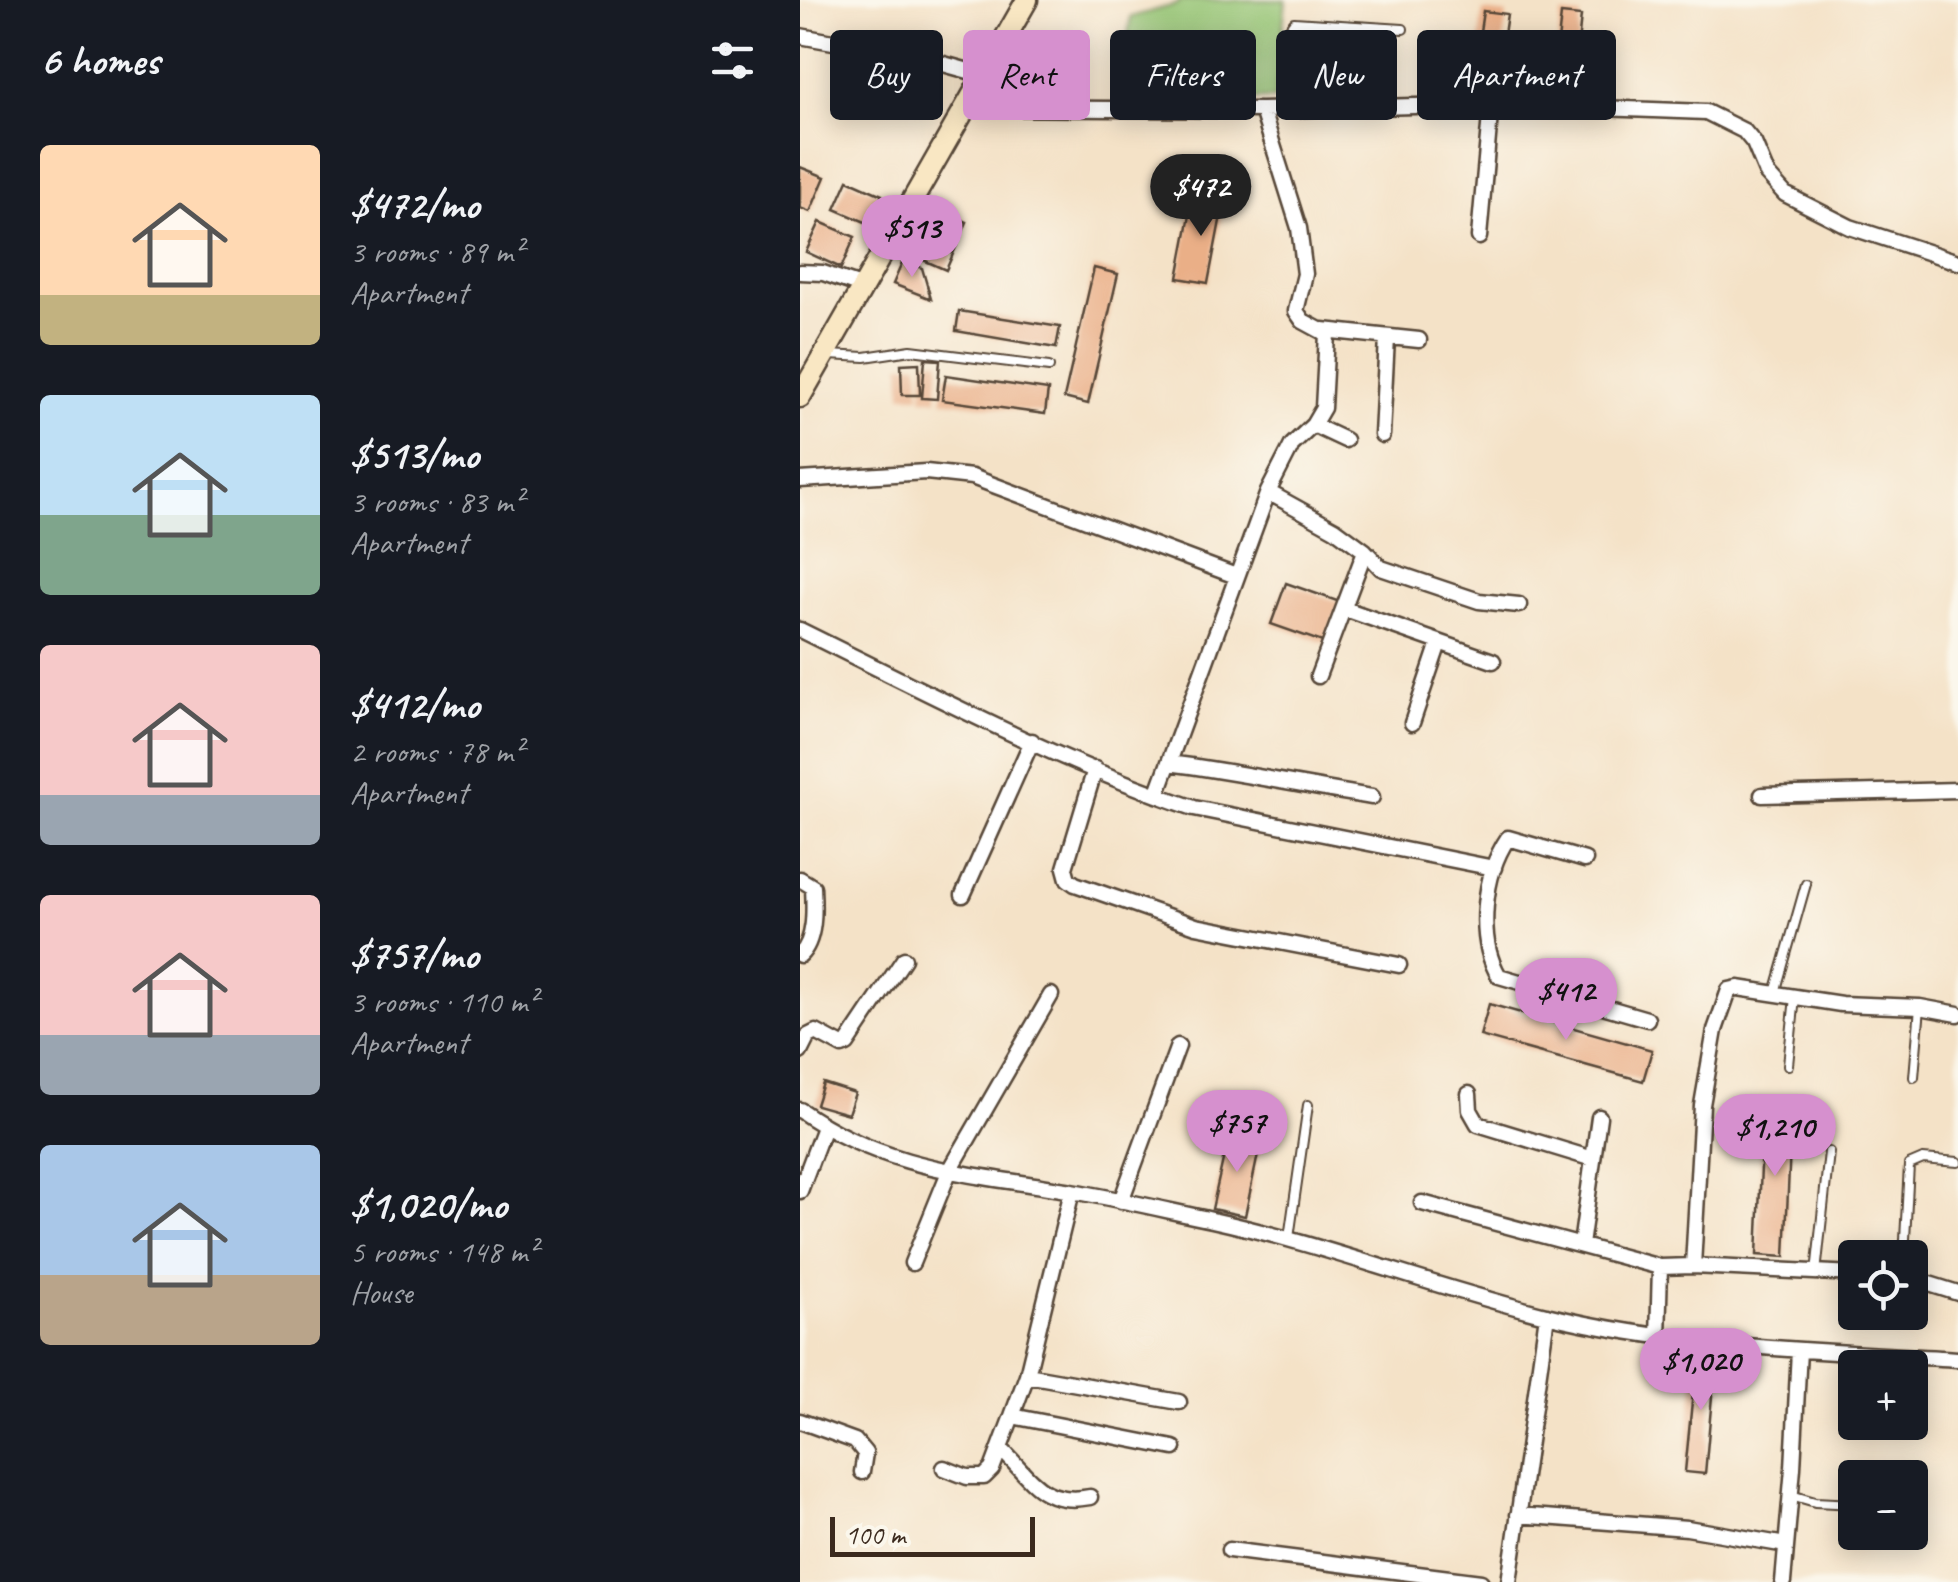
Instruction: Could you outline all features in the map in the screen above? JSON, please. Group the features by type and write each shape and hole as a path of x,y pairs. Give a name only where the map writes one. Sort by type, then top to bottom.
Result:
{"main road":[{"path":"1009,30 1026,0"},
{"path":"800,397 963,110"}],"street":[{"path":"800,36 963,69"},
{"path":"1090,109 1276,109"},
{"path":"1616,109 1706,112 1744,131 1754,143 1767,174 1785,194 1850,227 1958,262"},
{"path":"1262,110 1298,228 1305,274 1296,312 1303,321 1324,330 1419,340"},
{"path":"1479,237 1490,120"},
{"path":"800,272 862,286"},
{"path":"1157,796 1268,492 1292,445 1313,425 1323,408 1327,334 1324,330"},
{"path":"1382,434 1387,338"},
{"path":"1313,425 1345,440"},
{"path":"800,480 926,472 972,477 1236,576"},
{"path":"1268,492 1335,529 1381,568 1478,601 1518,605"},
{"path":"1318,676 1365,551"},
{"path":"1345,609 1493,661"},
{"path":"800,630 1157,796 1194,808 1494,868"},
{"path":"1412,724 1439,643"},
{"path":"963,895 1032,741"},
{"path":"1169,763 1372,797"},
{"path":"1095,769 1065,868 1068,879 1075,884 1196,926 1399,965"},
{"path":"1762,795 1958,790"},
{"path":"1585,860 1508,838 1494,868 1484,920 1492,964 1499,976 1647,1019"},
{"path":"800,879 813,887 814,902 809,943 800,956"},
{"path":"800,1052 808,1036 816,1032 842,1046 847,1044 904,959"},
{"path":"1692,1266 1702,1106 1715,1030 1732,988 1841,1004 1958,1014"},
{"path":"912,1263 949,1172 1051,995"},
{"path":"1121,1201 1178,1046"},
{"path":"1469,1094 1470,1110 1478,1124 1593,1159"},
{"path":"800,1110 824,1127 880,1154 949,1172 1072,1191 1289,1238 1547,1315 1658,1338 1958,1359"},
{"path":"1581,1245 1599,1117"},
{"path":"800,1191 824,1127"},
{"path":"944,1468 967,1477 984,1476 992,1469 1026,1375 1072,1191"},
{"path":"1422,1202 1660,1267 1838,1274"},
{"path":"1658,1338 1660,1267"},
{"path":"1928,1284 1958,1293"},
{"path":"1509,1582 1547,1315"},
{"path":"1783,1582 1798,1350"},
{"path":"1026,1375 1178,1402"},
{"path":"1012,1416 1174,1448"},
{"path":"800,1421 855,1441 865,1452 862,1472"},
{"path":"1000,1448 1049,1496 1062,1500 1090,1497"},
{"path":"1518,1515 1687,1528 1786,1545"},
{"path":"1229,1550 1481,1582"}],"lane":[{"path":"1288,30 1294,22 1403,29"},
{"path":"824,355 865,357 911,350 1050,367"},
{"path":"1775,994 1806,884"},
{"path":"1788,1066 1796,997"},
{"path":"1914,1077 1920,1008"},
{"path":"1289,1238 1308,1105"},
{"path":"1816,1273 1829,1152"},
{"path":"1904,1240 1906,1170 1910,1164 1922,1159 1958,1162"},
{"path":"1791,1495 1838,1503"}],"green space":[{"path":"1180,0 1286,0 1283,30 1276,30 1275,99 1256,99 1256,30 1129,30 1131,17 1178,4"}],"building":[{"path":"1483,11 1507,14 1505,30 1480,30"},
{"path":"1561,14 1581,16 1580,30 1559,30"},
{"path":"1323,26 1349,28 1349,30 1323,30"},
{"path":"800,167 825,177 810,212 800,208"},
{"path":"848,180 882,195 870,224 835,209"},
{"path":"1194,194 1224,200 1208,283 1178,278"},
{"path":"933,207 967,222 946,270 912,255"},
{"path":"820,222 855,237 841,268 806,252"},
{"path":"903,261 922,268 931,299 893,284"},
{"path":"1094,268 1118,274 1088,404 1064,398"},
{"path":"959,311 1060,327 1056,348 956,331"},
{"path":"925,359 940,360 937,399 922,398"},
{"path":"919,363 920,395 902,395 901,364"},
{"path":"946,375 1048,390 1045,414 942,400"},
{"path":"1286,583 1340,602 1325,643 1271,624"},
{"path":"1489,1004 1652,1050 1643,1081 1480,1036"},
{"path":"823,1083 855,1093 848,1114 816,1105"},
{"path":"1764,1101 1792,1102 1785,1257 1757,1255"},
{"path":"1229,1133 1261,1140 1245,1216 1212,1209"},
{"path":"1697,1351 1716,1352 1705,1474 1685,1472"}]}
